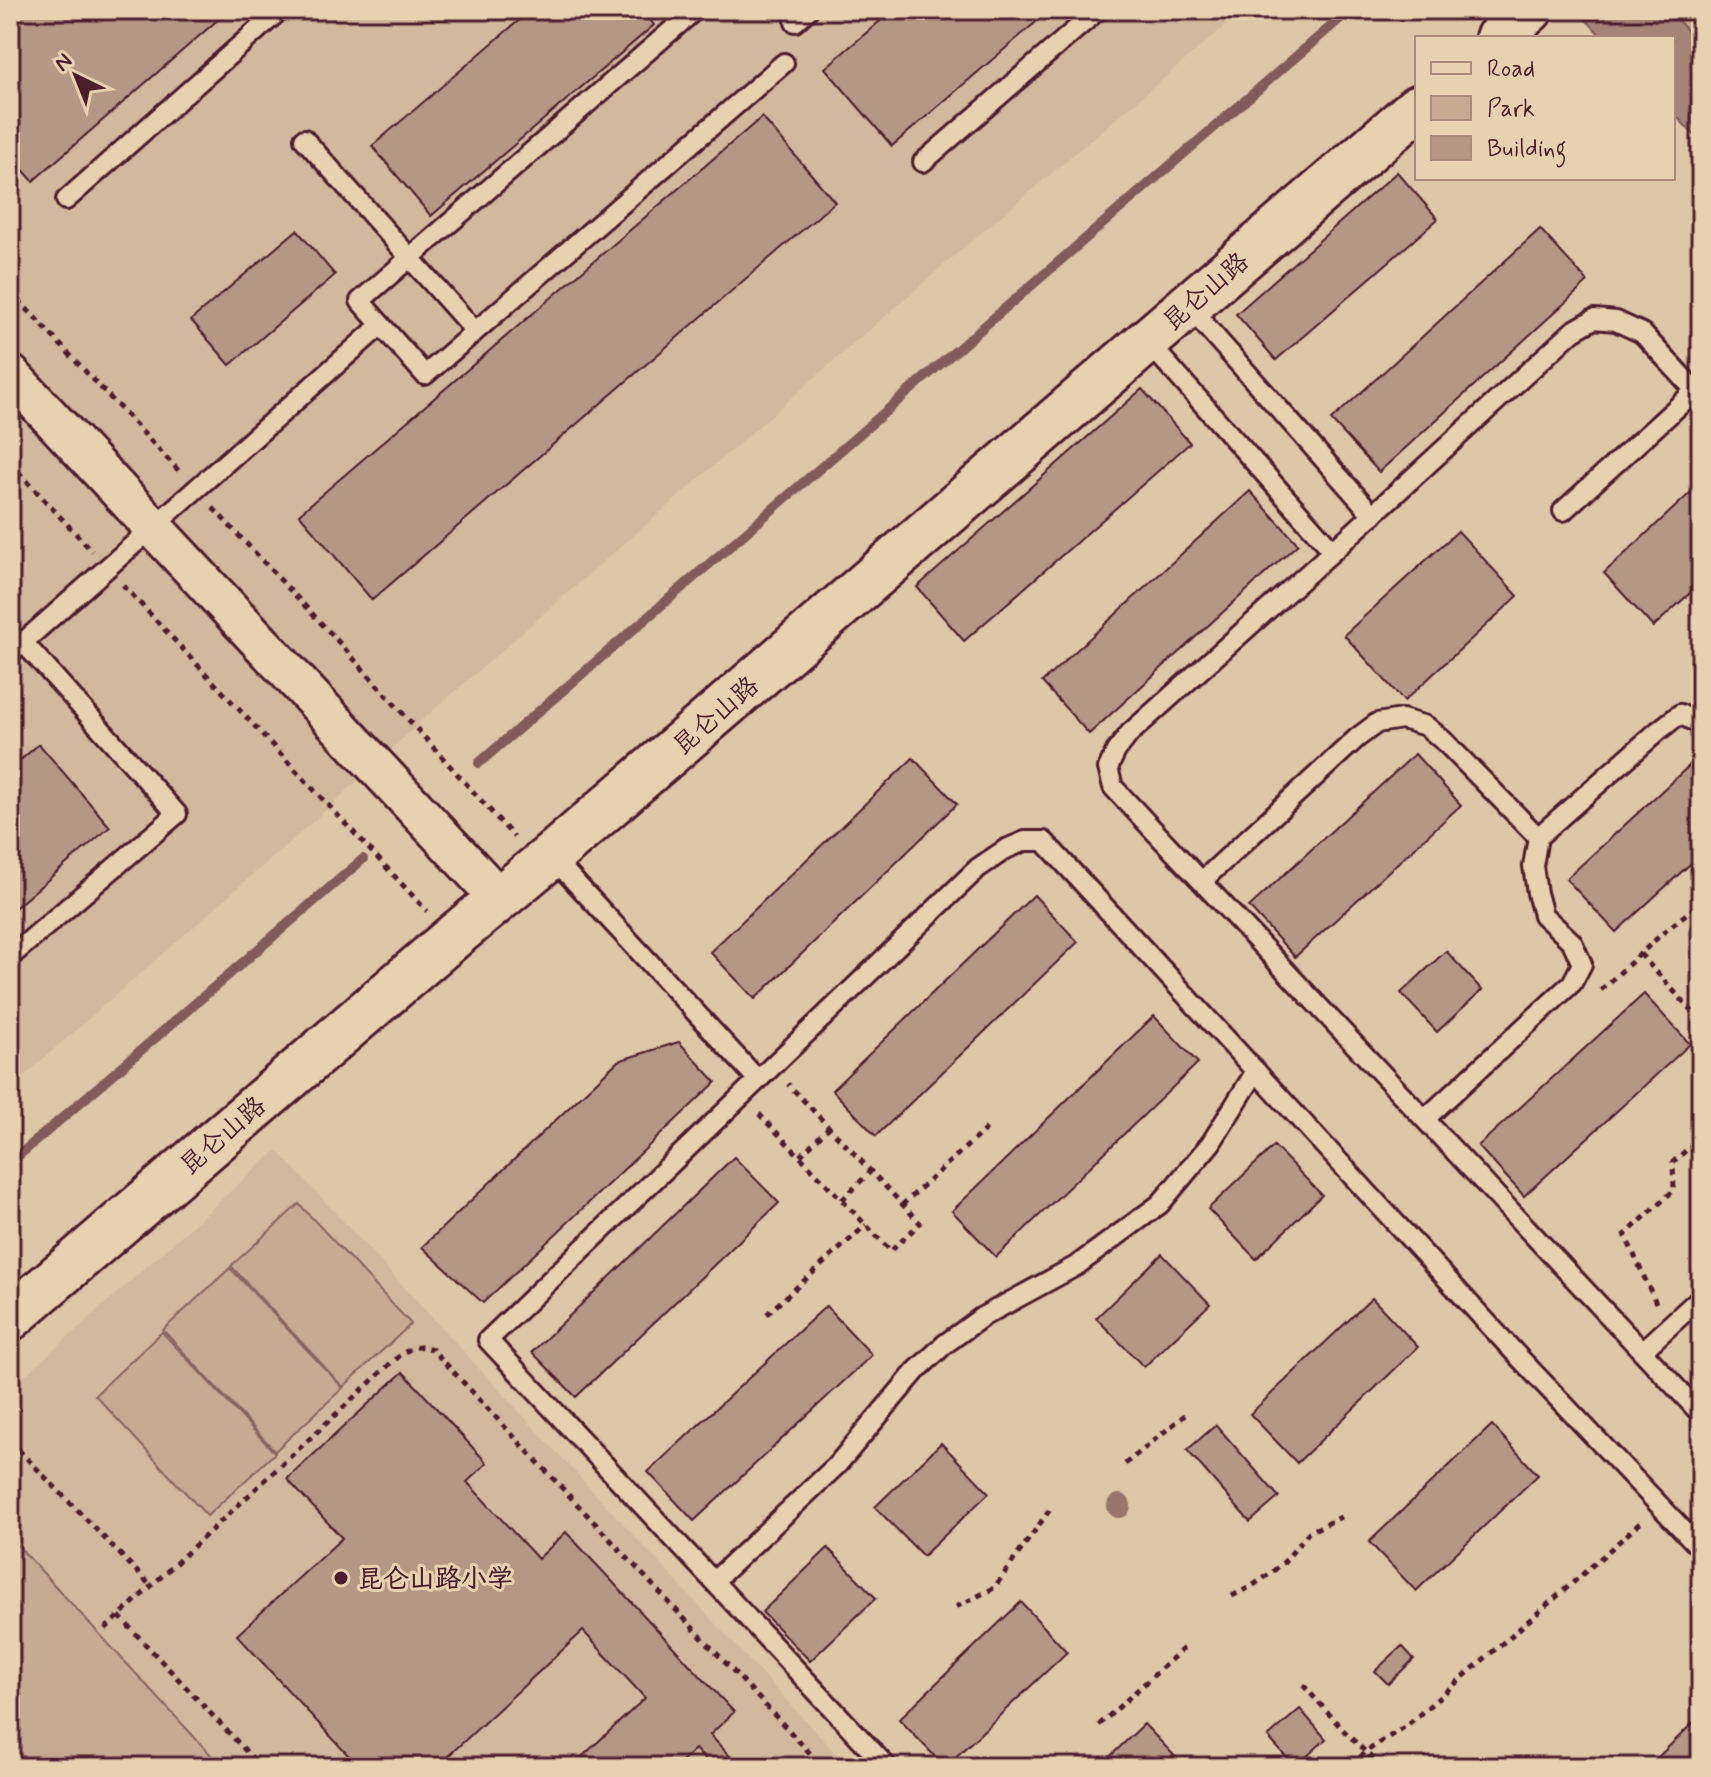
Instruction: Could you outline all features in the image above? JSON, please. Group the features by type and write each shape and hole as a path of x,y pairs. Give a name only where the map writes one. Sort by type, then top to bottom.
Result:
{"street":[{"path":"1500,36 1530,10"},
{"name":"昆仑山路","path":"10,1318 1415,110"},
{"path":"10,374 499,898"}],"lane":[{"path":"66,200 280,10"},
{"path":"695,10 360,301 425,375 784,63"},
{"path":"923,162 1098,10"},
{"path":"304,139 475,331"},
{"path":"1188,306 1373,515"},
{"path":"1563,511 1698,394 1642,333 1616,321 1594,319 1573,331 1130,733 1108,768 1113,787 1701,1414"},
{"path":"10,957 177,814 17,648 381,325"},
{"path":"1147,341 1333,551"},
{"path":"1425,1119 1572,983 1582,964 1572,942 1543,915 1533,866 1538,837 1680,714 1701,725"},
{"path":"1202,881 1357,738 1377,723 1402,719 1426,726 1445,742 1538,837"},
{"path":"887,1767 488,1340 978,868 1006,849 1025,841 1044,841 1516,1354 1701,1549"},
{"path":"545,861 765,1074"},
{"path":"714,1581 837,1465 916,1371 945,1344 982,1317 1076,1266 1160,1204 1211,1143 1256,1071"},
{"path":"1642,1351 1701,1297"}],"path":[{"path":"10,291 545,861"},
{"path":"10,463 452,938"},
{"path":"1640,954 1701,1021"},
{"path":"742,1095 891,1251 920,1223 829,1127 765,1074"},
{"path":"800,1156 829,1127"},
{"path":"902,1205 987,1128"},
{"path":"1658,1307 1625,1235 1674,1190 1673,1162 1701,1137"},
{"path":"842,1200 871,1171"},
{"path":"767,1314 866,1225"},
{"path":"105,1629 391,1363 421,1346 432,1349 823,1767"},
{"path":"1125,1464 1185,1415"},
{"path":"10,1441 151,1586"},
{"path":"1352,1767 1365,1752 1406,1726 1660,1505"},
{"path":"956,1607 994,1588 1051,1508"},
{"path":"1232,1596 1271,1573 1309,1532 1341,1517"},
{"path":"119,1616 261,1767"},
{"path":"1099,1725 1187,1645"},
{"path":"1303,1685 1381,1767"}],"shaded area":[{"path":"10,10 1244,10 969,243 430,713 316,819 10,1088"},
{"path":"1577,10 1668,10 1701,45 1701,142 1675,115 1675,36 1601,36"},
{"name":"昆仑山路小学","path":"277,1150 848,1767 10,1767 10,1389"}],"green space":[{"path":"1668,10 1701,10 1701,45"},
{"path":"299,1204 411,1324 343,1387 231,1266"},
{"path":"230,1268 343,1388 275,1451 163,1330"},
{"path":"162,1332 275,1453 207,1516 95,1395"},
{"path":"10,1537 222,1767 10,1767"}],"building":[{"path":"10,10 229,10 33,181 10,155"},
{"path":"531,10 642,10 654,25 431,216 372,146"},
{"path":"893,10 1050,10 892,146 825,68"},
{"path":"762,117 835,202 372,600 299,514"},
{"path":"1397,172 1438,219 1276,360 1236,314"},
{"path":"1540,229 1588,282 1379,472 1331,420"},
{"path":"297,230 335,275 230,365 191,320"},
{"path":"1142,389 1190,443 964,641 917,587"},
{"path":"1701,483 1701,583 1653,627 1604,573"},
{"path":"1250,491 1298,544 1089,734 1042,682"},
{"path":"1458,531 1518,596 1404,701 1344,635"},
{"path":"39,744 110,827 10,912 10,769"},
{"path":"1415,754 1461,805 1295,957 1249,907"},
{"path":"913,758 957,804 755,999 710,952"},
{"path":"1690,765 1701,776 1701,854 1616,932 1566,879"},
{"path":"1034,895 1078,942 876,1136 832,1090"},
{"path":"1446,951 1482,990 1437,1032 1401,993"},
{"path":"1644,994 1690,1044 1524,1196 1478,1146"},
{"path":"1154,1016 1198,1063 996,1257 952,1211"},
{"path":"679,1042 716,1082 483,1303 422,1247 618,1061"},
{"path":"1274,1146 1322,1195 1256,1259 1208,1209"},
{"path":"734,1157 779,1203 576,1397 532,1352"},
{"path":"1162,1254 1210,1304 1144,1367 1096,1318"},
{"path":"1372,1298 1418,1347 1297,1463 1250,1414"},
{"path":"826,1306 872,1355 694,1521 648,1472"},
{"path":"403,1372 487,1463 467,1482 538,1559 566,1532 734,1712 710,1735 740,1767 712,1767 695,1749 676,1767 571,1767 645,1698 583,1631 446,1758 455,1767 359,1767 237,1635 342,1538 287,1479"},
{"path":"1701,1374 1701,1391 1692,1382"},
{"path":"1216,1425 1279,1497 1250,1522 1187,1450"},
{"path":"1492,1425 1538,1475 1416,1591 1369,1542"},
{"path":"941,1443 989,1493 923,1556 875,1507"},
{"path":"828,1548 876,1598 810,1661 762,1612"},
{"path":"1021,1602 1067,1652 945,1767 899,1719"},
{"path":"1402,1646 1414,1659 1388,1684 1375,1671"},
{"path":"1300,1709 1326,1739 1295,1767 1268,1737"},
{"path":"1701,1715 1701,1767 1648,1767"},
{"path":"1144,1724 1185,1767 1099,1767"}],"waterway":[{"path":"479,763 1350,10"},
{"path":"10,1163 363,859"}],"place":[{"name":"昆仑山路小学","path":"341,1578"}]}
